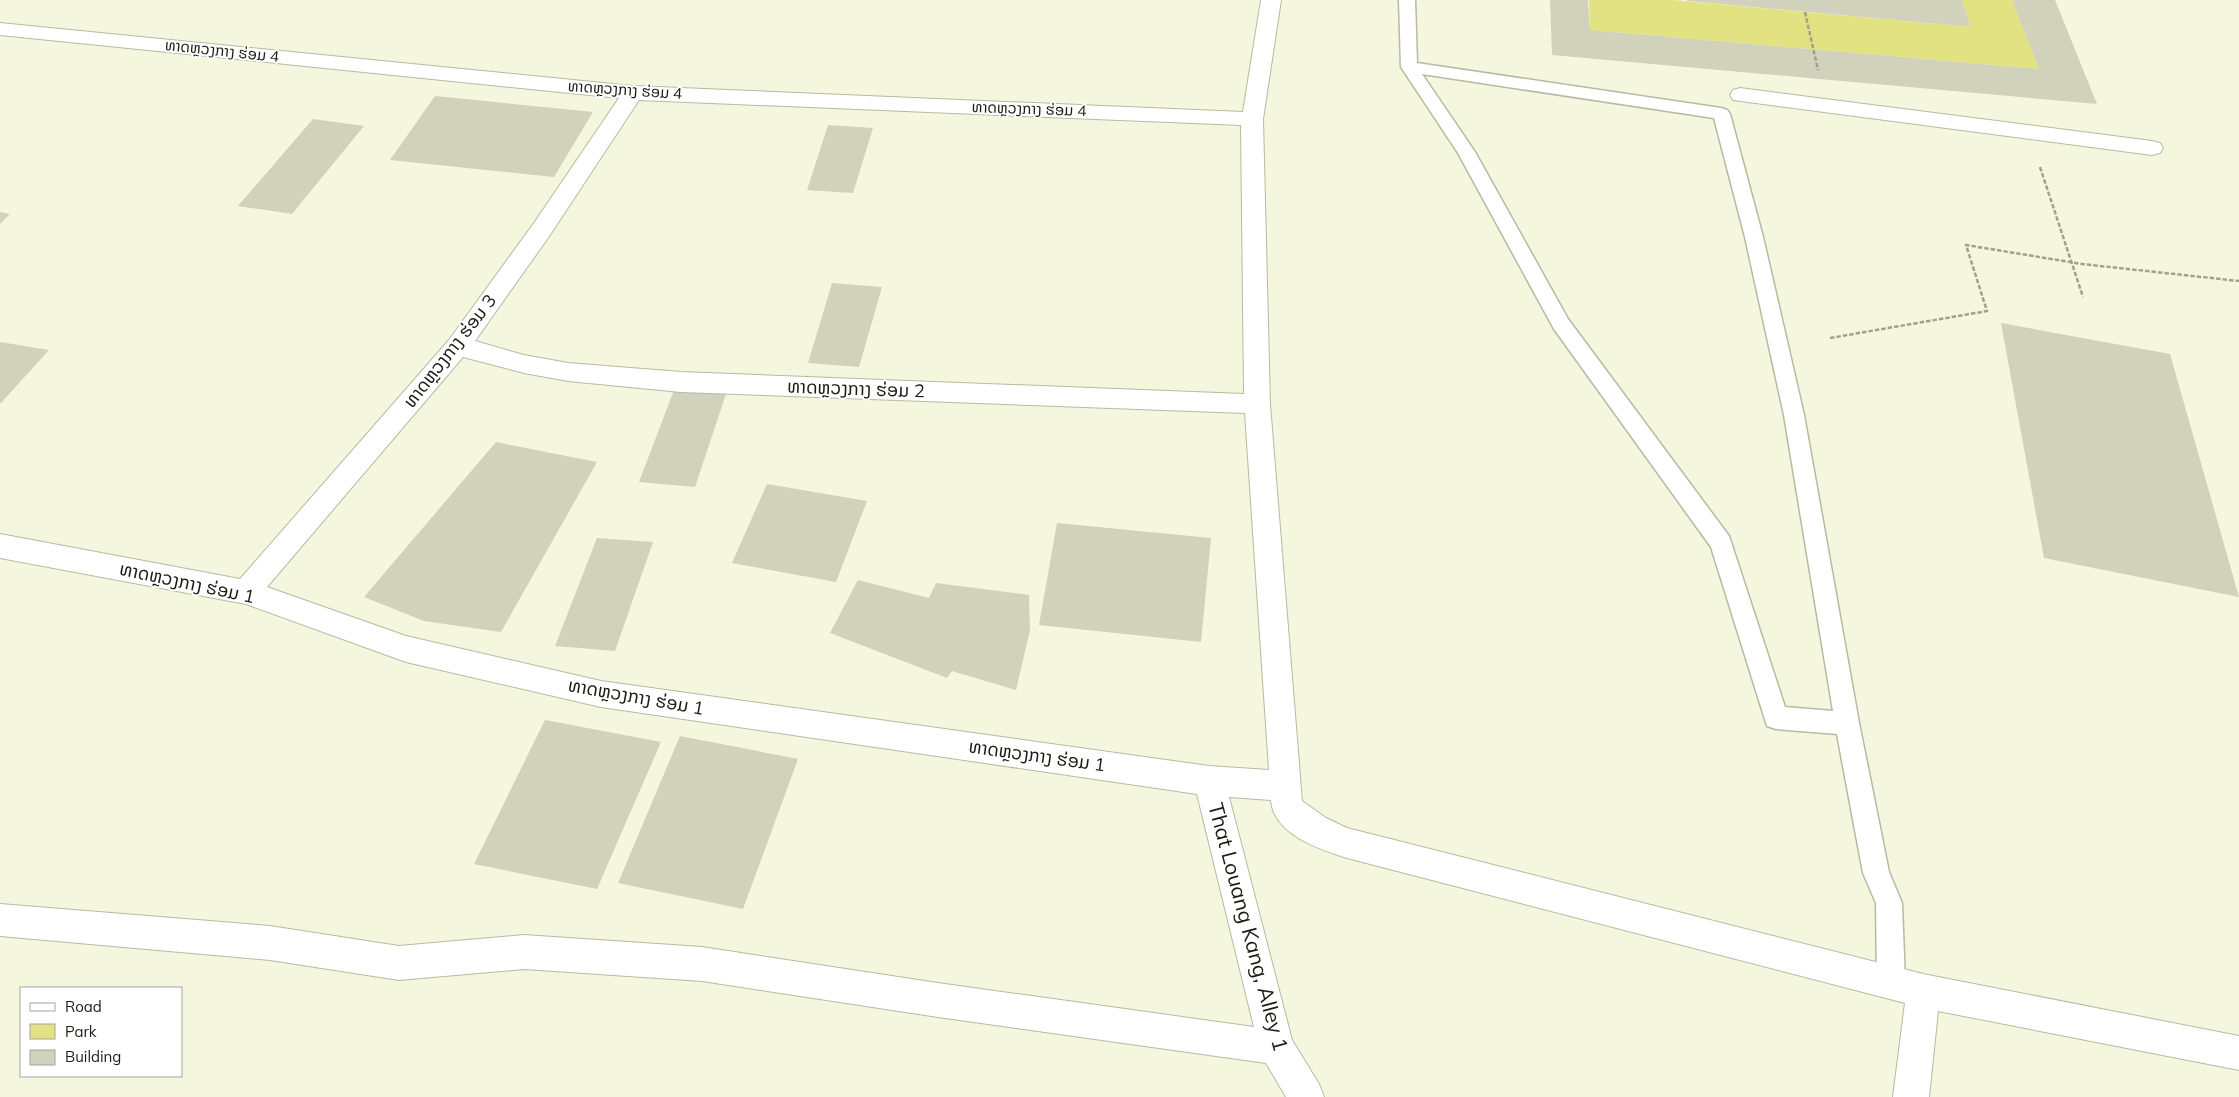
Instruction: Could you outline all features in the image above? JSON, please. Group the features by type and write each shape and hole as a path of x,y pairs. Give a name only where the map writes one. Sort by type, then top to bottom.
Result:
{"street":[{"path":"1271,0 1252,119 1257,404 1287,808 1304,823 1323,835 1907,987 2239,1053"},
{"name":"ທາດຫຼວງກາງ ຮ່ອມ 4","path":"0,29 632,93 1252,119"},
{"name":"ທາດຫຼວງກາງ ຮ່ອມ 3","path":"246,592 458,346 542,229 632,93"},
{"path":"1740,95 2152,148"},
{"name":"ທາດຫຼວງກາງ ຮ່ອມ 2","path":"458,346 524,364 568,372 681,382 1257,404"},
{"name":"ທາດຫຼວງກາງ ຮ່ອມ 1","path":"0,546 246,592 406,649 601,694 1209,781 1286,786"},
{"name":"That Louang Kang, Alley 1","path":"1209,781 1276,1047 1306,1097"},
{"path":"0,920 270,943 399,963 524,952 702,964 938,1000 1276,1047"},
{"path":"1907,987 1911,1097"}],"lane":[{"path":"1406,0 1409,67 1466,152 1561,324 1721,543 1776,718 1847,723"},
{"path":"1409,67 1721,114 1754,237 1794,415 1847,723 1876,873 1889,903 1907,987"}],"path":[{"path":"1805,12 1826,105"},
{"path":"2028,132 2082,297"},
{"path":"1830,338 1987,311 1966,245 2069,262 2239,281"}],"green space":[{"path":"1589,0 1673,0 1971,27 1962,0 2012,0 2039,69 1590,30"}],"building":[{"path":"1550,0 1588,0 1590,30 2039,69 2012,0 2055,0 2097,104 1552,55"},
{"path":"1962,0 1971,27 1687,1"},
{"path":"435,96 593,112 554,177 390,160"},
{"path":"313,119 364,126 292,214 238,206"},
{"path":"828,125 873,128 853,193 807,190"},
{"path":"0,212 10,214 0,224"},
{"path":"832,283 882,287 859,367 808,363"},
{"path":"2001,323 2170,354 2239,597 2044,558"},
{"path":"0,342 49,350 0,404"},
{"path":"674,390 726,394 695,487 639,482"},
{"path":"496,442 597,462 501,632 424,621 364,597"},
{"path":"767,484 867,501 836,582 732,563"},
{"path":"1057,523 1211,538 1201,642 1039,625"},
{"path":"597,538 653,542 615,651 555,646"},
{"path":"858,580 929,598 936,583 1029,595 1030,630 1016,690 952,671 947,678 830,633"},
{"path":"545,720 661,742 597,889 474,864"},
{"path":"680,736 798,759 743,909 618,883"}]}
